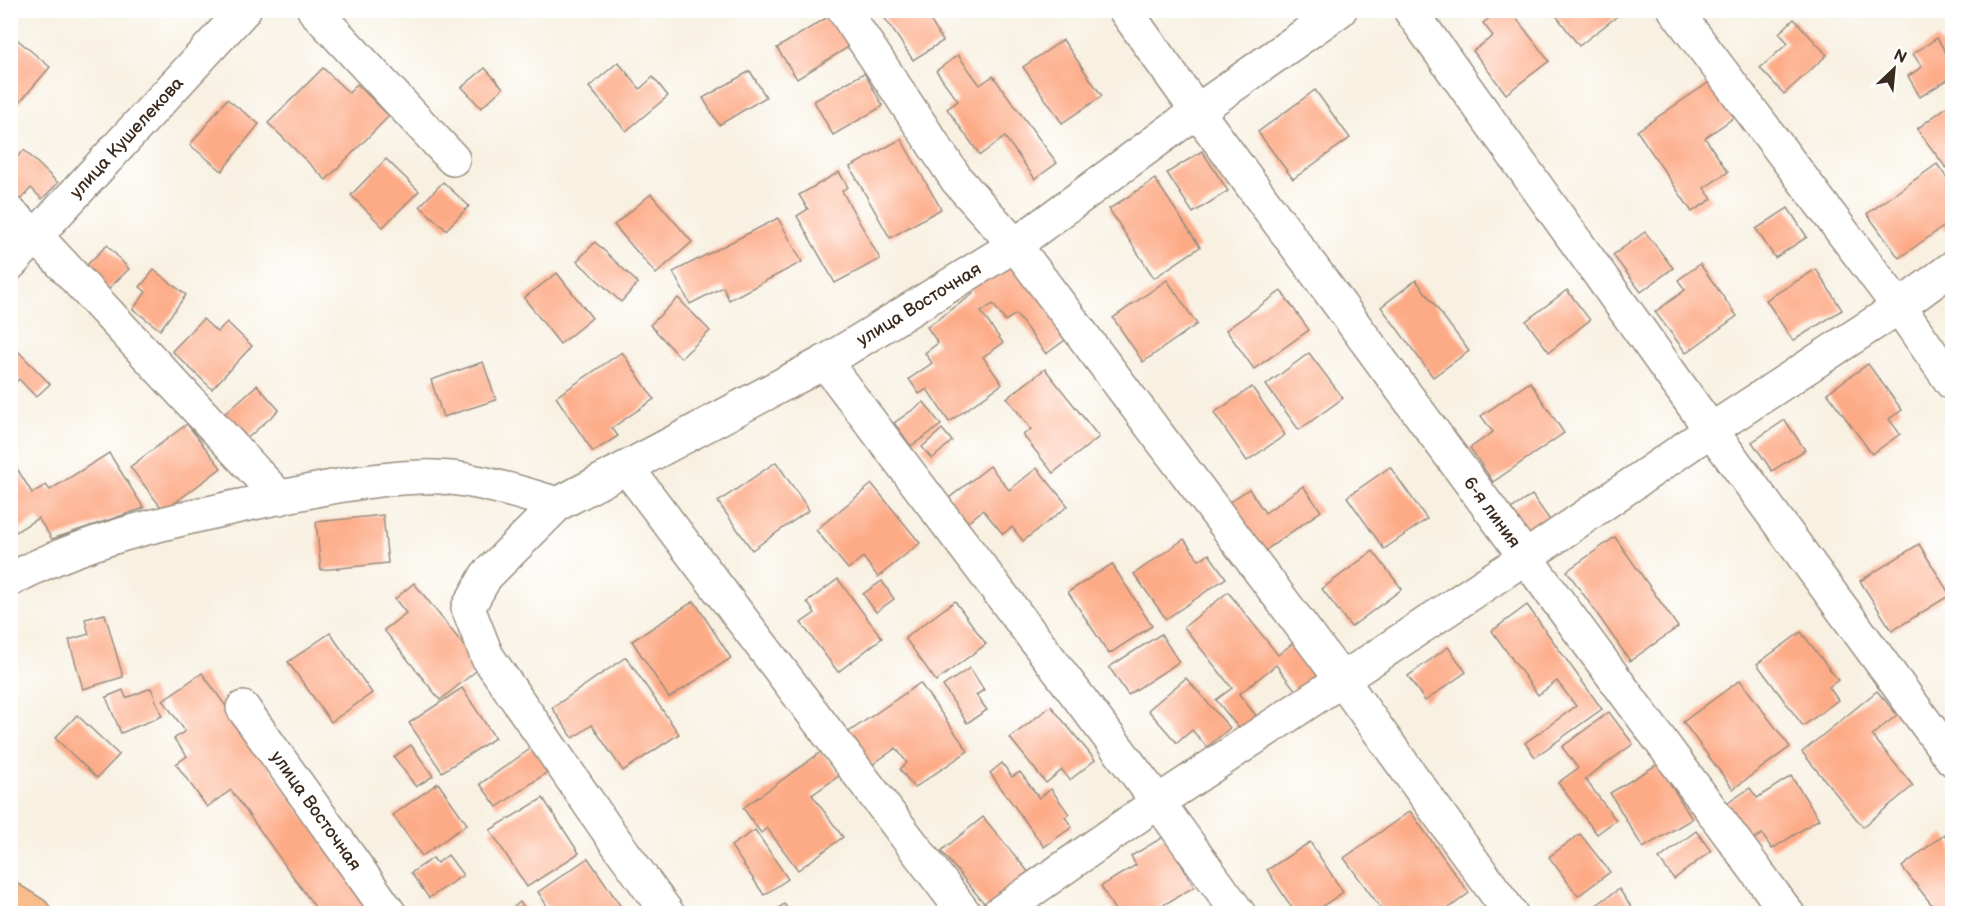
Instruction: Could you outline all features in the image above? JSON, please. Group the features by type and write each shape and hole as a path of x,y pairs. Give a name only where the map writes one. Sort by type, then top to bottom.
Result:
{"main road":[{"path":"10,899 34,914"}],"street":[{"name":"улица Кушелекова","path":"10,264 244,10"},
{"path":"314,10 453,159"},
{"path":"844,10 957,180 1015,245 1342,680 1511,914"},
{"name":"6-я линия","path":"1125,10 1788,914"},
{"name":"улица Восточная","path":"668,914 487,656 468,609 486,576 558,504 825,362 1015,245 1197,111 1340,10"},
{"path":"1410,10 1711,430 1953,759"},
{"path":"1675,10 1899,307 1953,383"},
{"path":"10,213 37,237 280,498"},
{"path":"998,914 1158,802 1526,557 1711,430 1899,307 1953,268"},
{"path":"825,362 1158,802 1239,914"},
{"path":"627,468 965,914"},
{"path":"10,580 69,552 109,538 192,516 329,487 421,477 479,481 558,504"},
{"name":"улица Восточная","path":"243,708 390,914"}],"building":[{"path":"894,10 924,10 943,41 913,60 884,17"},
{"path":"1500,10 1510,10 1549,61 1506,94 1473,51 1493,36 1483,23"},
{"path":"1552,10 1625,10 1579,46"},
{"path":"831,15 850,46 797,79 777,48"},
{"path":"1794,19 1827,55 1784,94 1760,68 1788,43 1779,33"},
{"path":"12,35 50,67 13,110 10,108 10,37"},
{"path":"1937,38 1952,63 1952,77 1920,97 1908,76 1922,67 1913,54"},
{"path":"1063,40 1102,96 1062,123 1023,67"},
{"path":"958,55 980,85 993,76 1057,163 1035,179 1005,137 980,155 947,109 958,101 936,71"},
{"path":"618,62 640,89 653,77 668,96 626,131 589,87"},
{"path":"323,68 349,93 357,84 389,116 326,180 268,123"},
{"path":"485,68 503,88 481,108 462,87"},
{"path":"750,71 766,97 719,125 703,98"},
{"path":"864,73 883,106 833,135 814,101"},
{"path":"1711,81 1736,116 1705,138 1728,172 1704,188 1712,199 1692,212 1637,131"},
{"path":"1315,90 1350,138 1293,179 1258,132"},
{"path":"227,99 259,124 222,171 190,145"},
{"path":"1952,103 1952,163 1946,168 1917,129"},
{"path":"901,139 941,209 890,238 850,167"},
{"path":"24,150 58,183 42,199 31,188 13,208 10,206 10,164"},
{"path":"1202,151 1228,191 1193,213 1167,173"},
{"path":"386,159 419,191 383,227 351,195"},
{"path":"1937,164 1952,185 1952,240 1943,227 1899,258 1867,214"},
{"path":"839,172 848,187 842,191 880,259 835,283 797,216 808,209 799,195"},
{"path":"1155,179 1200,247 1154,278 1109,209"},
{"path":"443,182 469,206 446,230 420,206"},
{"path":"651,194 692,242 656,274 614,225"},
{"path":"1788,208 1807,237 1775,258 1756,229"},
{"path":"778,218 802,262 729,300 723,287 690,304 673,272"},
{"path":"1645,232 1673,268 1641,292 1613,255"},
{"path":"595,242 638,283 621,302 577,261"},
{"path":"107,245 129,269 100,297 77,275"},
{"path":"1012,258 1069,337 1046,354 1016,314 1005,321 993,304 981,312 1003,343 983,357 1002,384 949,422 927,389 919,394 909,379 932,363 925,353 938,343 927,327 973,294 970,289"},
{"path":"1700,264 1737,316 1686,353 1655,312 1685,290 1678,280"},
{"path":"1816,269 1842,310 1793,341 1766,300"},
{"path":"154,270 186,295 160,330 133,309 146,292 140,287"},
{"path":"557,273 592,318 560,344 524,298"},
{"path":"1167,280 1197,324 1143,362 1113,318"},
{"path":"1416,280 1469,351 1433,377 1381,307"},
{"path":"1567,290 1590,320 1549,352 1526,321"},
{"path":"1281,291 1309,330 1254,369 1226,330"},
{"path":"678,298 710,331 681,358 650,325"},
{"path":"203,319 217,332 227,322 252,346 212,389 172,351"},
{"path":"10,343 50,384 36,397 19,379 10,388"},
{"path":"622,352 654,399 612,428 618,436 593,452 556,397"},
{"path":"1309,353 1343,398 1299,430 1266,385"},
{"path":"483,362 496,400 443,417 431,380"},
{"path":"1868,364 1902,410 1889,419 1900,434 1872,454 1827,393"},
{"path":"1045,369 1099,437 1053,473 1023,435 1031,429 1007,398"},
{"path":"1530,382 1564,433 1493,482 1470,448 1493,432 1481,416"},
{"path":"257,385 279,410 243,442 221,417"},
{"path":"1252,387 1285,435 1247,461 1214,413"},
{"path":"924,402 941,425 911,446 894,423"},
{"path":"1785,420 1805,450 1772,471 1752,442"},
{"path":"187,424 221,468 164,511 130,467"},
{"path":"942,429 952,441 932,459 922,447"},
{"path":"109,453 144,508 52,539 38,518 11,535 10,457 32,493 46,485 50,490"},
{"path":"776,462 809,510 752,550 718,502"},
{"path":"990,466 1009,490 1037,468 1068,506 1023,541 1012,527 1003,534 983,510 968,522 949,498"},
{"path":"1390,467 1427,519 1384,549 1347,497"},
{"path":"872,484 920,543 878,577 863,557 848,569 816,530"},
{"path":"1303,486 1321,511 1263,552 1228,503 1249,489 1265,513"},
{"path":"1532,495 1552,523 1531,537 1511,509"},
{"path":"383,515 388,563 321,570 316,522"},
{"path":"1615,537 1678,627 1630,661 1567,571"},
{"path":"1184,539 1199,560 1209,554 1226,578 1166,619 1134,574"},
{"path":"1919,544 1950,595 1892,631 1860,581"},
{"path":"1373,551 1402,589 1351,627 1322,589"},
{"path":"1112,564 1152,626 1109,654 1068,592"},
{"path":"838,579 882,638 838,672 801,623 815,613 807,602"},
{"path":"882,581 894,599 876,612 863,594"},
{"path":"414,583 481,667 440,700 384,630 406,613 395,599"},
{"path":"1228,592 1278,655 1293,643 1322,679 1300,696 1276,665 1239,694 1262,723 1245,736 1216,700 1232,688 1184,627"},
{"path":"694,601 731,658 669,698 632,641"},
{"path":"955,601 986,644 936,681 905,638"},
{"path":"1527,605 1602,709 1535,757 1525,743 1576,706 1557,681 1538,695 1492,631"},
{"path":"105,614 123,677 83,689 69,640 89,634 85,619"},
{"path":"1801,632 1838,680 1829,687 1838,700 1803,726 1757,664"},
{"path":"330,633 372,693 331,722 288,662"},
{"path":"1161,634 1179,662 1128,695 1109,667"},
{"path":"1448,647 1466,672 1425,701 1408,676"},
{"path":"626,657 679,734 623,771 592,725 573,738 552,708"},
{"path":"970,668 984,690 976,695 987,710 967,723 943,686"},
{"path":"202,673 375,914 320,914 231,790 207,807 176,764 187,756 174,739 185,731 163,700"},
{"path":"1186,678 1230,728 1207,747 1192,730 1177,743 1148,710"},
{"path":"1740,680 1790,747 1733,789 1683,722"},
{"path":"920,683 968,751 914,788 900,769 907,763 896,748 866,769 843,736"},
{"path":"151,688 162,716 121,733 106,697 123,690 126,698"},
{"path":"462,688 495,738 442,772 409,723"},
{"path":"1877,691 1897,715 1872,735 1913,786 1863,827 1802,752"},
{"path":"1051,706 1095,760 1070,780 1062,770 1046,783 1010,738"},
{"path":"1609,712 1633,744 1585,779 1616,820 1597,834 1558,783 1578,768 1562,747"},
{"path":"77,715 119,755 97,778 55,738"},
{"path":"411,745 433,776 416,787 394,757"},
{"path":"536,745 552,769 497,807 480,784"},
{"path":"821,752 840,775 812,795 843,837 798,870 767,828 761,833 743,808"},
{"path":"1002,763 1012,777 1020,772 1039,798 1051,789 1069,814 1065,817 1072,827 1044,847 990,773"},
{"path":"1658,764 1692,819 1643,848 1610,793"},
{"path":"1791,776 1819,819 1772,849 1762,834 1746,844 1722,807 1750,788 1757,798"},
{"path":"438,783 467,824 422,856 393,815"},
{"path":"543,798 579,853 527,887 490,830"},
{"path":"1410,811 1469,893 1441,914 1385,914 1344,858"},
{"path":"983,817 1030,874 988,908 941,851"},
{"path":"755,830 788,879 764,895 731,846"},
{"path":"1696,831 1711,851 1674,879 1659,859"},
{"path":"1580,834 1610,872 1578,896 1549,857"},
{"path":"1944,834 1952,845 1952,914 1939,914 1902,867"},
{"path":"1165,836 1194,887 1148,914 1117,914 1101,886 1136,865 1131,856"},
{"path":"1310,842 1343,892 1311,914 1296,914 1267,870"},
{"path":"448,855 463,875 429,898 411,873 433,858 437,863"},
{"path":"588,858 626,914 552,914 538,892"},
{"path":"1619,889 1636,914 1584,914"},
{"path":"520,902 529,914 505,914"},
{"path":"784,904 792,914 771,914"}]}
